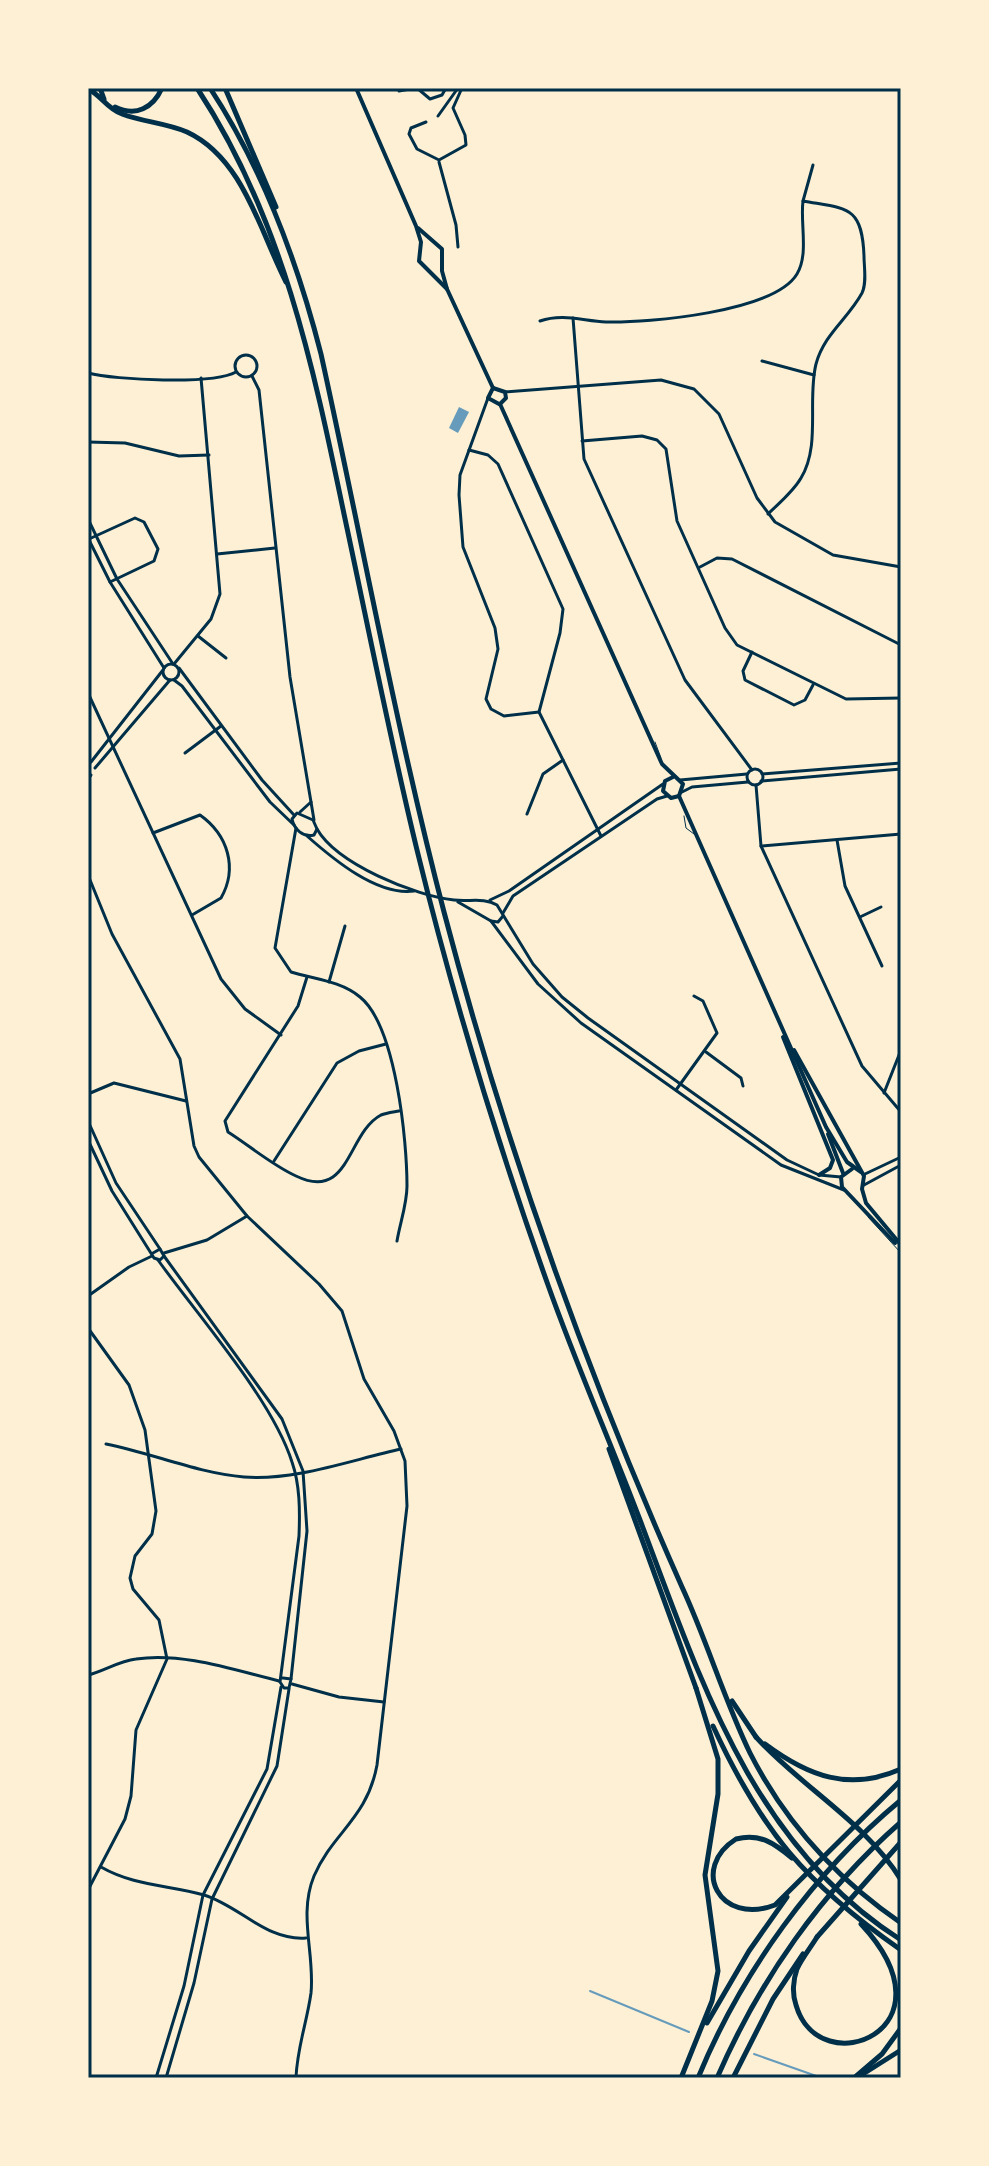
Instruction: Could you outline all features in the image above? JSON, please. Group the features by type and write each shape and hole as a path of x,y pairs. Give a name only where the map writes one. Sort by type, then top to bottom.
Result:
{"highway":[{"path":"100,88 109,104 133,111 151,105 162,88"},
{"path":"197,88 253,189 296,302 323,411 399,774 443,951 514,1185 608,1442 649,1567 696,1688 718,1759 718,1794 705,1875 718,1971 712,2001 681,2078"},
{"path":"210,88 250,158 283,231"},
{"path":"225,88 271,191 321,354 414,789 491,1078 589,1365 760,1771 802,1834 852,1885 901,1923"},
{"path":"88,89 122,115 189,133 204,141 225,162 269,241 296,302"},
{"path":"608,1442 710,1694 749,1780 779,1826 813,1868 858,1909 901,1940"},
{"path":"696,1688 745,1789 792,1858"},
{"path":"729,1698 776,1760 870,1841 901,1880"},
{"path":"756,1737 811,1774 863,1779 901,1769"},
{"path":"901,1780 861,1817 847,1831 838,1841 798,1883 775,1905 756,1912 743,1911 729,1905 715,1884 718,1857 736,1839 759,1837 775,1843 792,1858 823,1892 901,1950"},
{"path":"698,2078 745,1984 810,1893 857,1841 901,1800"},
{"path":"717,2078 760,1991 824,1901 901,1822"},
{"path":"733,2078 773,1999 835,1914 898,1844"},
{"path":"697,2042 749,1951 798,1883"},
{"path":"817,1937 797,1970 793,1995 798,2015 811,2031 831,2042 850,2044 866,2040 891,2017 897,1999 897,1979 879,1943 852,1915"},
{"path":"855,2078 882,2054 901,2028"},
{"path":"855,2078 901,2050"}],"street":[{"path":"354,88 416,226 419,261 447,289"},
{"path":"399,91 416,88 430,99 442,95 446,88"},
{"path":"460,88 453,108 441,115 460,88"},
{"path":"439,160 466,145 453,108"},
{"path":"426,122 411,128 409,134 417,149 439,160 456,225 458,247"},
{"path":"540,321 553,317 604,322 708,312 784,289 801,265 803,201 813,165"},
{"path":"768,514 793,489 807,465 814,375 825,340 863,291 862,226 844,209 803,201"},
{"path":"416,226 444,253 447,289 493,388 505,392 661,380 694,389 719,414 757,498 768,514 789,532 833,555 901,567"},
{"path":"420,250 435,244"},
{"path":"426,268 436,268 443,262"},
{"path":"573,318 584,459 685,680 752,770 762,774 901,763"},
{"path":"236,372 239,358 249,355 257,363 252,376 259,390 290,677 316,826 314,835 307,835 295,842"},
{"path":"762,361 814,375"},
{"path":"88,373 110,378 201,378 236,372 245,378 252,376"},
{"path":"91,762 164,669 174,664 198,636 218,603 217,554 201,378"},
{"path":"493,388 488,398 491,405 460,475 463,547 495,628 498,649 486,699 491,709 504,716 539,712"},
{"path":"491,405 500,404 506,398 505,392"},
{"path":"500,404 662,762 673,777 680,780 747,774 752,770"},
{"path":"582,441 642,436 662,444 670,460 677,521 730,636 752,652 846,699 901,698"},
{"path":"88,442 125,443 179,456 209,455"},
{"path":"469,450 488,455 498,464 562,602 563,619 539,712 601,836"},
{"path":"110,582 154,561 158,549 144,522 135,518 88,538 110,582 164,669 270,802 295,826 376,883 392,890 414,891 452,900 476,910 491,921 556,1002 781,1165 846,1192 901,1248"},
{"path":"88,519 117,579 174,664 268,788 296,814 307,816 322,837 363,868 414,891"},
{"path":"217,554 275,548"},
{"path":"699,568 717,558 732,559 901,645"},
{"path":"198,636 226,658"},
{"path":"752,652 743,671 745,680 794,705 805,700 814,683"},
{"path":"95,768 179,675 179,668"},
{"path":"88,693 191,916 233,998 281,1035"},
{"path":"185,753 221,726"},
{"path":"527,814 543,774 563,760"},
{"path":"662,762 664,782 670,797 682,807"},
{"path":"756,785 761,781 901,769"},
{"path":"747,774 748,782"},
{"path":"761,781 762,774"},
{"path":"452,900 489,900 509,891 673,777"},
{"path":"680,780 682,807 826,1127 846,1192"},
{"path":"491,921 498,922 513,896 657,799 680,794 692,787 748,782 756,785"},
{"path":"756,785 761,846 862,1066 901,1112"},
{"path":"311,802 296,814 295,842 275,948 291,972 346,987 371,1008 386,1044 399,1111 407,1189 397,1241"},
{"path":"153,833 200,815 229,851 230,866 221,898 191,916"},
{"path":"761,846 901,834"},
{"path":"837,840 841,874 882,966"},
{"path":"88,875 112,934 180,1059 199,1157 247,1216 319,1284 342,1311 364,1379 401,1449 407,1474 407,1506 372,1789 358,1816 328,1852 314,1876 306,1911 311,1994 299,2041 296,2078"},
{"path":"489,900 503,915 533,964 562,997 787,1160 819,1175 842,1175 854,1169"},
{"path":"476,910 479,901"},
{"path":"860,917 881,907"},
{"path":"329,982 345,926"},
{"path":"307,977 298,1006 224,1127 295,1176 312,1181 327,1180 340,1172 373,1122 382,1115 399,1111"},
{"path":"676,1090 706,1052 716,1026 703,1001 694,996"},
{"path":"777,1020 862,1173 871,1212 901,1248"},
{"path":"777,1020 797,1078 833,1160 830,1168 819,1175"},
{"path":"274,1161 337,1063 347,1055 386,1044"},
{"path":"884,1093 901,1050"},
{"path":"706,1052 741,1078 743,1086"},
{"path":"88,1094 114,1083 186,1101"},
{"path":"88,1121 116,1183 282,1419 303,1471 307,1531 291,1686 277,1766 212,1899 191,1993 160,2078"},
{"path":"826,1127 854,1169 862,1173 901,1157"},
{"path":"88,1140 112,1191 153,1254 274,1420 295,1473 299,1536 282,1682 267,1769 203,1895 160,2078"},
{"path":"846,1192 863,1187 901,1165"},
{"path":"158,1260 207,1240 247,1216"},
{"path":"88,1296 160,1249"},
{"path":"88,1328 129,1385 138,1405 150,1454 154,1523 148,1542 133,1562 130,1578 133,1589 159,1620 167,1659 139,1720 131,1796 117,1838 88,1890"},
{"path":"106,1444 242,1477 295,1473 401,1449"},
{"path":"88,1675 135,1659 167,1659 218,1666 339,1697 384,1702"},
{"path":"282,1682 291,1679"},
{"path":"101,1867 133,1881 203,1895 280,1936 308,1938"}],"water":[{"path":"459,407 469,412 458,433 449,428"}],"waterway":[{"path":"590,1991 689,2032"},
{"path":"754,2054 822,2078"}]}
